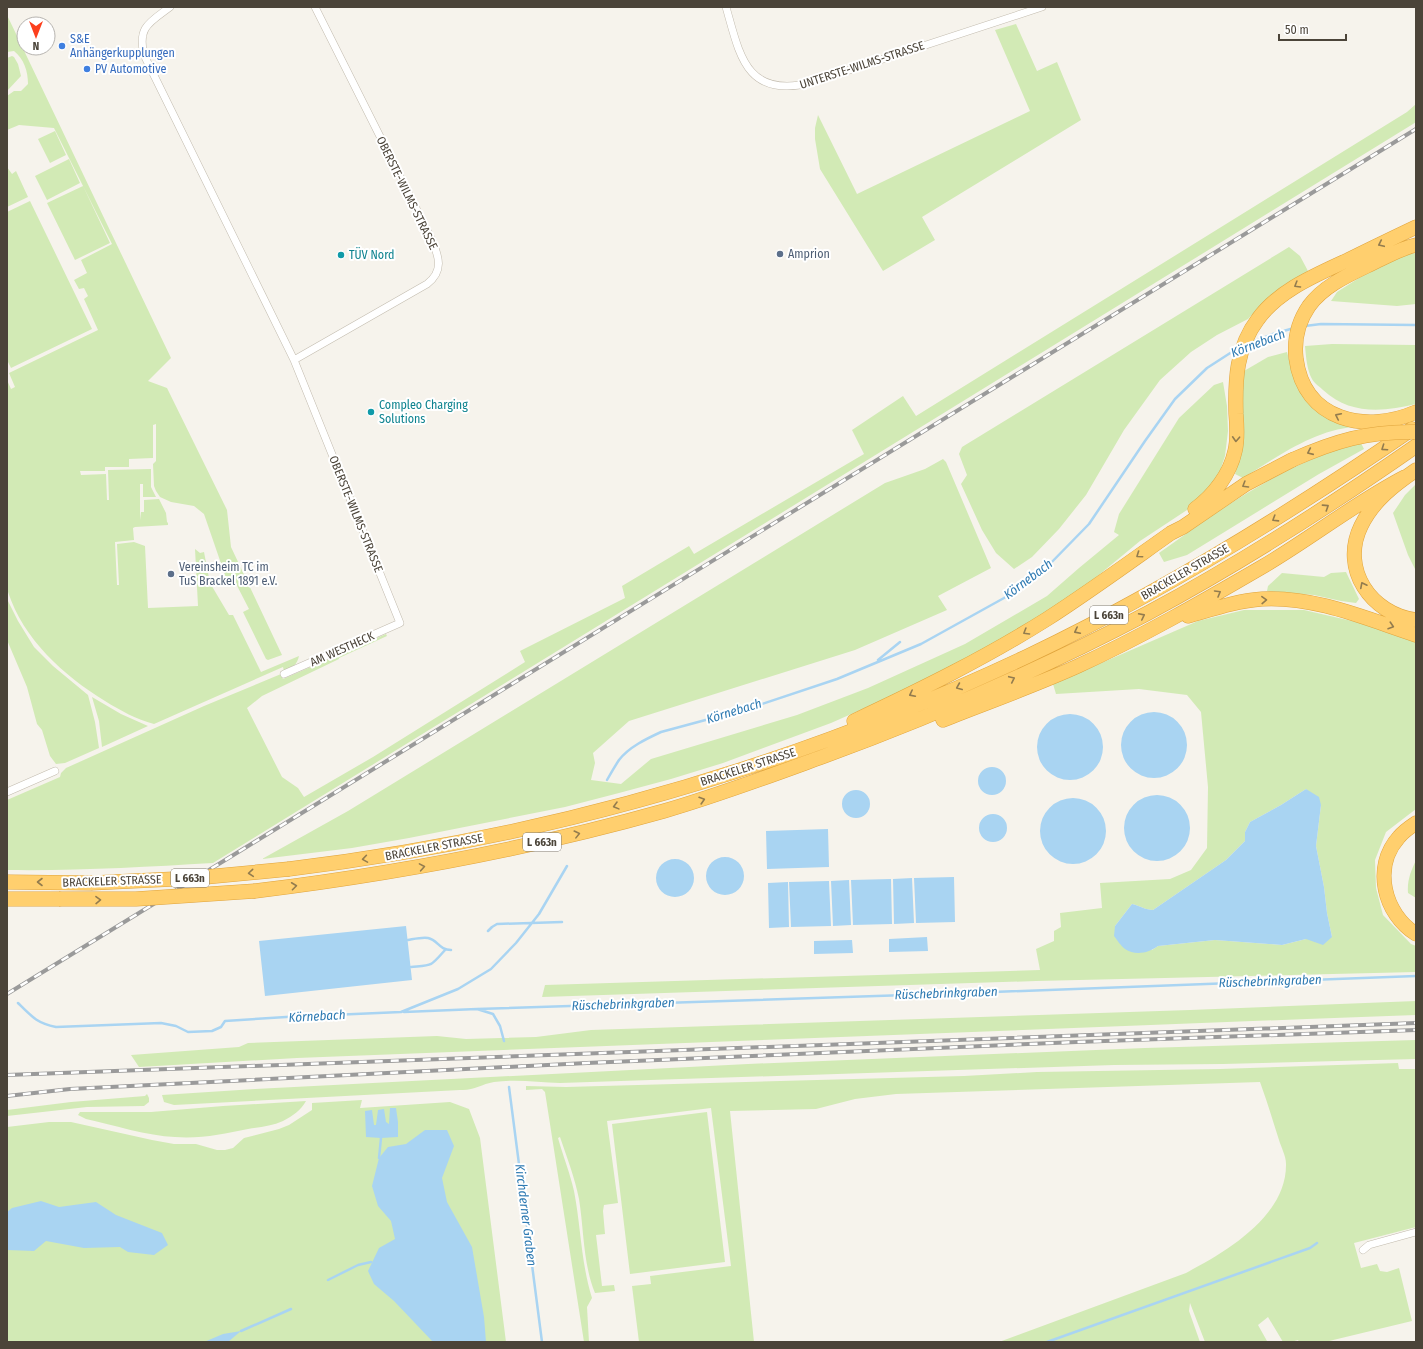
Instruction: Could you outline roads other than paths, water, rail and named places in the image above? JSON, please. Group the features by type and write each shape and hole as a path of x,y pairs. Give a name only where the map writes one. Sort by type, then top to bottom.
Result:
{"highway":[{"path":"1171,533 1180,522 1204,502 1227,473 1236,449 1236,376 1242,349 1248,333 1266,309 1292,288 1416,227"},
{"path":"1416,245 1402,249 1339,281 1324,291 1315,299 1303,316 1295,348 1302,382 1308,392 1326,409 1340,418 1355,422 1370,423 1388,421 1416,412"},
{"name":"BRACKELER STRASSE","path":"11,881 91,883 195,878 290,869 400,854 511,832 660,795 778,757 905,710 970,682 1077,631 1136,600 1230,547 1321,490 1416,426"},
{"path":"778,757 901,699 985,655 1048,618 1171,533 1183,527 1246,484 1292,460 1332,444 1360,436 1395,432 1416,432"},
{"name":"BRACKELER STRASSE","path":"7,899 136,899 255,891 382,874 533,845 666,811 731,791 888,732 969,699 1146,614 1278,538 1416,446"},
{"path":"821,757 858,751 976,707 1077,666 1202,602 1264,566 1382,489 1411,473"},
{"path":"1411,473 1385,493 1360,526 1356,543 1355,561 1360,580 1370,597 1389,612 1405,619 1416,620"},
{"path":"1159,625 1222,605 1263,599 1312,603 1342,610 1416,635"},
{"path":"1416,823 1399,837 1391,849 1386,862 1385,876 1385,889 1393,912 1401,922 1416,934"},
{"path":"1416,834 1404,845 1398,855 1394,867 1393,879 1394,892 1398,903 1405,914 1416,924"}],"street":[{"name":"OBERSTE-WILMS-STRASSE","path":"170,7 145,27 141,43 144,54 294,360 400,623"},
{"name":"OBERSTE-WILMS-STRASSE","path":"294,360 427,284 437,274 439,267 437,252 432,240 314,7"},
{"name":"UNTERSTE-WILMS-STRASSE","path":"726,7 739,52 745,65 753,74 764,81 773,86 784,87 796,87 810,84 1042,7"},
{"name":"AM WESTHECK","path":"284,674 400,623"},
{"path":"7,792 55,771"},
{"path":"1363,1250 1369,1245 1416,1232"}],"water":[{"path":"1154,712 1166,715 1177,722 1184,733 1187,745 1184,757 1177,768 1166,775 1154,778 1142,775 1131,768 1124,757 1121,745 1124,733 1131,722 1142,715"},
{"path":"1070,714 1082,717 1093,724 1100,735 1103,747 1100,759 1093,770 1082,777 1070,780 1058,777 1047,770 1040,759 1037,747 1040,735 1047,724 1058,717"},
{"path":"992,767 1002,771 1006,781 1002,791 992,795 982,791 978,781 982,771"},
{"path":"1306,789 1319,797 1321,805 1316,846 1332,937 1323,945 1306,939 1282,945 1215,940 1158,946 1146,952 1137,953 1125,949 1121,945 1114,936 1115,926 1132,904 1153,910 1226,860 1245,841 1245,832 1250,822"},
{"path":"856,790 866,794 870,804 866,814 856,818 846,814 842,804 846,794"},
{"path":"1157,795 1169,798 1180,805 1187,816 1190,828 1187,840 1180,851 1169,858 1157,861 1145,858 1134,851 1127,840 1124,828 1127,816 1134,805 1145,798"},
{"path":"1073,798 1085,801 1096,808 1103,819 1106,831 1103,843 1096,854 1085,861 1073,864 1061,861 1050,854 1043,843 1040,831 1043,819 1050,808 1061,801"},
{"path":"993,814 1003,818 1007,828 1003,838 993,842 983,838 979,828 983,818"},
{"path":"828,829 829,867 767,869 766,831"},
{"path":"721,857 729,857 736,860 741,865 744,876 741,887 736,892 729,895 721,895 714,892 709,887 706,880 706,872 709,865 714,860"},
{"path":"671,859 679,859 686,862 691,867 694,878 691,889 686,894 679,897 671,897 664,894 659,889 656,882 656,874 659,867 664,862"},
{"path":"954,877 955,922 916,923 914,878"},
{"path":"912,878 914,923 894,924 893,879"},
{"path":"891,879 892,924 853,925 851,880"},
{"path":"849,880 851,925 833,926 831,881"},
{"path":"829,881 831,926 791,927 789,882"},
{"path":"788,882 789,927 769,928 768,883"},
{"path":"406,926 412,980 265,996 259,941"},
{"path":"927,937 928,951 889,952 889,939"},
{"path":"852,940 853,953 814,954 814,941"},
{"path":"390,1108 396,1108 398,1137 366,1137 365,1111 372,1110 374,1125 376,1125 378,1110 384,1109 386,1122 389,1124"},
{"path":"425,1130 447,1130 454,1146 442,1178 447,1202 472,1247 484,1317 486,1342 433,1342 394,1301 374,1284 368,1271 379,1248 395,1239 391,1221 378,1206 372,1186 379,1158 388,1147 406,1144"},
{"path":"41,1201 59,1207 96,1202 116,1215 162,1233 168,1245 154,1255 128,1252 120,1247 84,1248 46,1241 34,1251 7,1250 7,1212 12,1208"},
{"path":"241,1331 228,1342 204,1342 223,1334"}],"waterway":[{"name":"Körnebach","path":"1305,326 1321,324 1416,325"},
{"name":"Körnebach","path":"1250,343 1294,328"},
{"name":"Körnebach","path":"607,780 623,755 633,747 661,732 750,708 837,679 921,644 1004,598 1045,569 1089,524 1175,399 1207,368 1238,348"},
{"path":"878,660 900,642"},
{"name":"Körnebach","path":"18,1003 35,1019 44,1024 56,1027 161,1023 176,1026 188,1032 212,1031 221,1027 225,1021 401,1012 458,989 491,969 516,943 539,914 567,866"},
{"path":"488,931 497,924 562,922"},
{"path":"408,940 428,938 441,947 451,950"},
{"path":"411,967 431,964 445,950"},
{"name":"Rüschebrinkgraben","path":"477,1009 968,993 1416,976"},
{"name":"Kirchderner Graben","path":"404,1012 477,1009 493,1014 500,1026 504,1041"},
{"name":"Kirchderner Graben","path":"509,1087 542,1342"},
{"path":"379,1158 381,1138"},
{"path":"1047,1342 1310,1248 1317,1243"},
{"path":"328,1280 358,1265 371,1262"},
{"path":"241,1331 291,1309"}],"railway":[{"path":"7,994 1416,129"},
{"path":"7,1075 1416,1023"},
{"path":"7,1096 70,1089 587,1063 1077,1042 1416,1030"}],"place":[{"name":"S&E Anhängerkupplungen","path":"62,46"},
{"name":"PV Automotive","path":"87,69"},
{"name":"Amprion","path":"780,254"},
{"name":"TÜV Nord","path":"341,255"},
{"name":"Compleo Charging Solutions","path":"371,412"},
{"name":"Vereinsheim TC im TuS Brackel 1891 e.V.","path":"171,574"}]}
